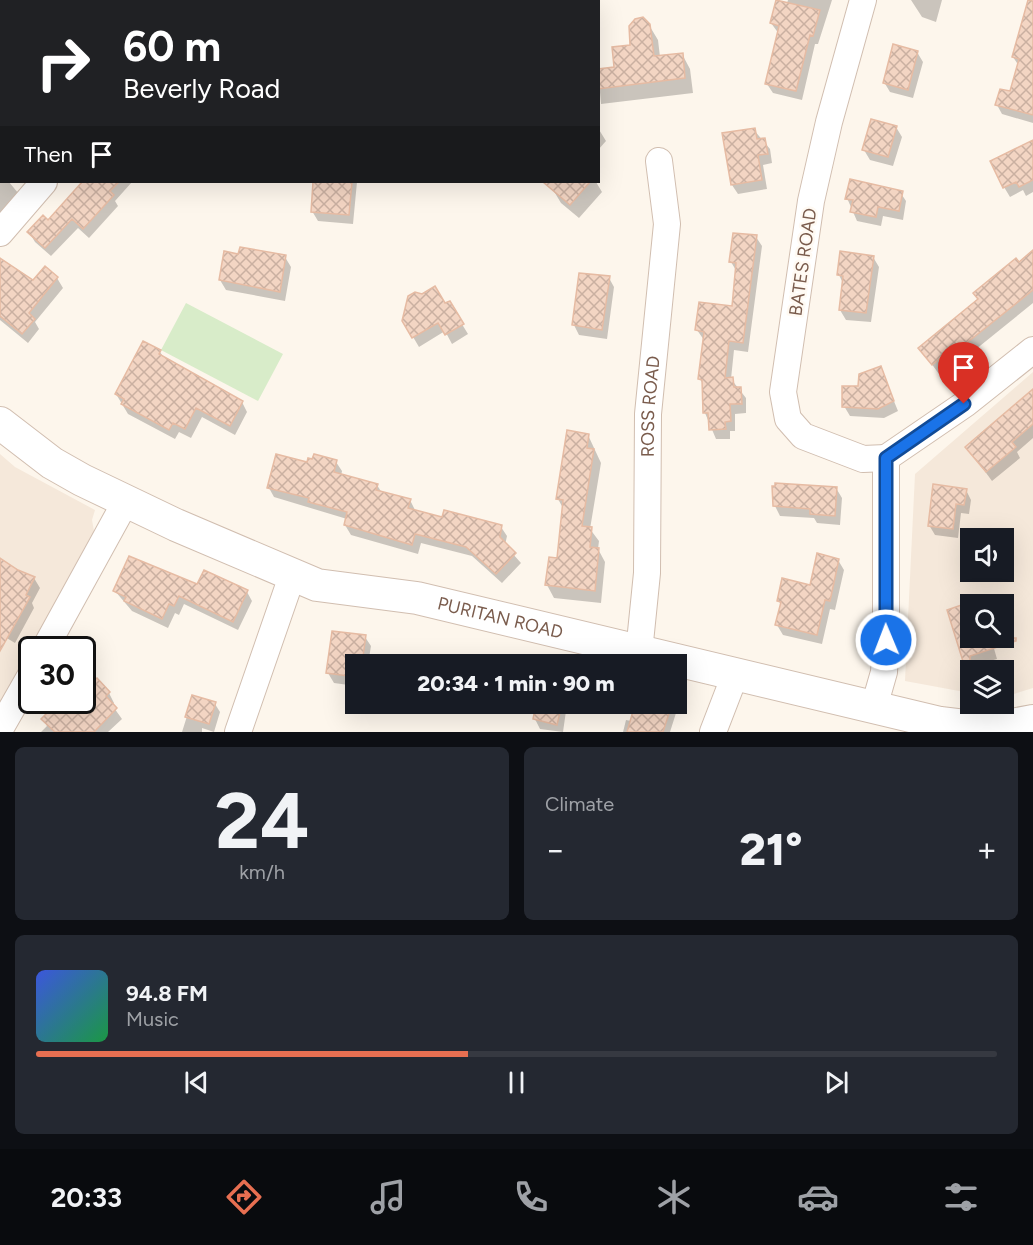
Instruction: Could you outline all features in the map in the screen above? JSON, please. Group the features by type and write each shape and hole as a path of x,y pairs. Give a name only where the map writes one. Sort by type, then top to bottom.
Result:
{"street":[{"name":"BATES ROAD","path":"863,0 829,122 811,201 783,392 788,419 803,436 863,459 886,458"},
{"name":"ROSS ROAD","path":"639,652 647,573 648,414 667,224 659,161"},
{"path":"0,233 43,183"},
{"path":"874,707 884,672 886,640 886,458 964,404 1033,350"},
{"name":"PURITAN ROAD","path":"0,423 52,463 126,501 292,576 317,585 417,598 940,723 991,731 1033,721"},
{"path":"52,636 126,501"},
{"path":"238,732 292,576"},
{"path":"713,732 735,675"},
{"path":"0,729 18,698"}],"shaded area":[{"path":"1033,372 1033,688 1014,694 1014,660 960,660 960,691 905,681 915,474"},
{"path":"0,454 15,467 95,510 92,520 94,531 37,636 18,636 18,671 0,704"}],"green space":[{"path":"186,303 283,354 258,401 161,350"}],"building":[{"path":"776,0 820,10 813,36 810,35 796,91 765,84 779,26 770,23"},
{"path":"1028,0 1033,1 1033,115 995,105 1000,89 1010,91 1019,59 1012,57"},
{"path":"643,17 650,24 654,56 683,53 685,78 600,89 600,69 614,67 612,47 630,45 629,26 635,19"},
{"path":"893,44 918,51 908,90 883,83"},
{"path":"871,119 897,126 888,157 862,150"},
{"path":"755,128 757,139 765,138 768,154 758,155 762,180 731,185 722,133"},
{"path":"1033,140 1033,180 1019,187 1016,182 1003,188 990,161"},
{"path":"850,179 903,191 899,211 878,207 876,217 850,212 853,200 845,199"},
{"path":"81,183 118,183 110,191 114,195 83,229 72,219 45,248 27,232 43,215 48,220"},
{"path":"313,183 352,183 349,215 311,212"},
{"path":"544,183 589,183 570,205"},
{"path":"733,233 757,235 743,343 729,341 725,378 733,377 734,387 741,387 742,404 730,404 731,421 725,422 726,429 709,430 708,413 703,413 702,380 698,379 704,332 695,330 699,302 732,306 736,263 729,262"},
{"path":"240,247 286,255 280,292 219,280 224,251 238,254"},
{"path":"1033,250 1033,290 959,349 956,346 932,365 918,348 978,299 973,293 1016,258 1019,262"},
{"path":"840,251 874,256 866,313 839,310 843,276 837,275"},
{"path":"0,258 33,280 45,266 58,277 29,313 35,319 22,334 0,316"},
{"path":"579,273 610,276 602,330 572,325"},
{"path":"435,286 445,303 450,301 464,324 445,335 438,323 412,338 402,321 408,296 415,292 422,294"},
{"path":"143,341 161,350 159,354 243,401 230,426 196,408 185,429 173,423 169,430 121,404 124,399 115,394"},
{"path":"881,366 894,401 878,409 842,407 842,386 858,386 859,374"},
{"path":"1033,389 1033,424 1012,442 1016,447 986,472 965,447"},
{"path":"567,430 589,434 587,448 594,449 582,526 592,527 590,547 599,548 595,591 545,585 549,557 557,558 563,500 556,499"},
{"path":"276,454 307,462 308,458 312,459 314,454 337,460 334,472 378,484 376,490 411,499 408,508 442,517 444,510 502,525 500,537 516,553 496,574 466,547 415,534 412,545 344,525 347,512 308,502 309,498 267,488"},
{"path":"775,483 837,487 835,516 810,514 810,509 773,506 772,486 775,486"},
{"path":"933,484 967,489 964,505 956,504 953,529 928,526"},
{"path":"817,553 839,559 830,601 825,600 817,635 775,625 781,602 777,601 782,578 810,585"},
{"path":"129,556 197,584 204,570 248,590 233,622 179,596 174,606 169,604 162,619 124,601 126,597 113,591"},
{"path":"0,558 18,570 35,577 26,595 30,597 0,651"},
{"path":"960,605 960,648 995,648 970,656 970,660 963,660 947,610"},
{"path":"332,631 366,635 363,654 345,654 345,676 326,673"},
{"path":"97,678 110,692 106,696 117,708 94,732 55,732 41,719 46,714 96,714"},
{"path":"192,695 216,702 209,724 185,717"},
{"path":"534,714 560,714 557,725 533,719"},
{"path":"632,714 669,714 663,732 627,732"}],"route":[{"path":"886,640 886,458 964,404"}]}
